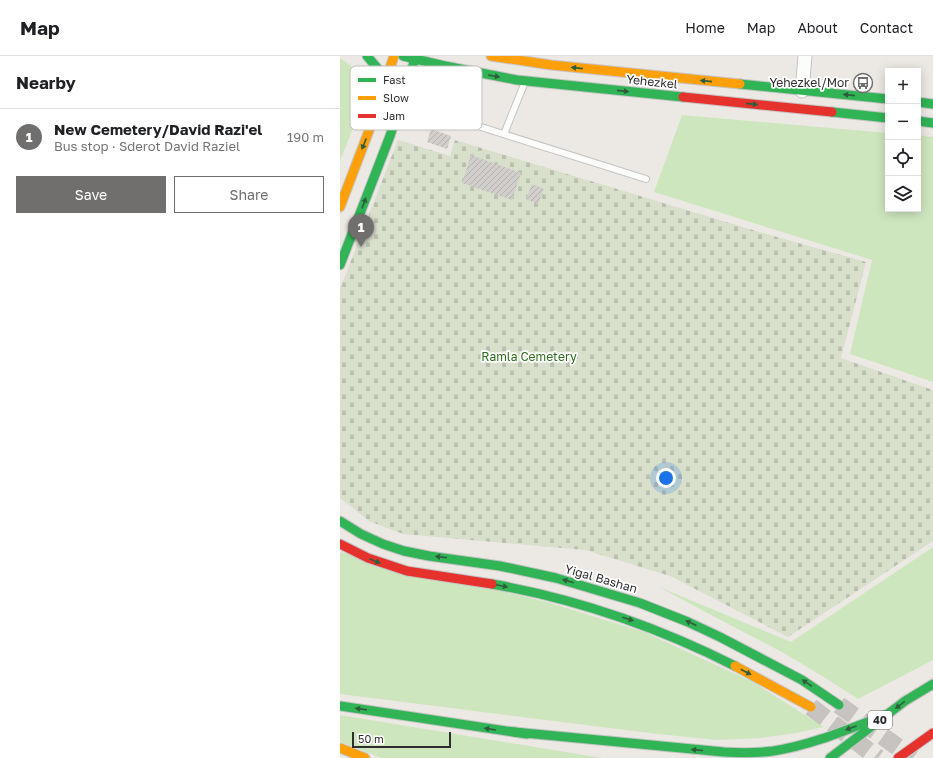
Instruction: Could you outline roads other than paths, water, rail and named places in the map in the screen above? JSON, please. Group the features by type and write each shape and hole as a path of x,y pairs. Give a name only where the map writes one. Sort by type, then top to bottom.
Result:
{"main road":[{"path":"367,56 376,66"},
{"path":"391,66 394,56"},
{"name":"Yehezkel","path":"404,56 415,57 450,66"},
{"name":"Yehezkel","path":"491,56 545,64 885,99"},
{"name":"Yehezkel","path":"482,73 526,81 885,118"},
{"path":"921,102 933,104"},
{"path":"921,121 933,123"},
{"path":"340,207 369,130"},
{"path":"340,265 391,130"},
{"name":"Yigal Bashan","path":"340,521 361,534 383,544 404,551 500,566 556,578 640,603 688,622 720,637 802,680 839,705"},
{"path":"340,544 376,562 399,570 497,585 552,597 634,621 712,654 792,696 811,708"},
{"name":"40","path":"830,758 904,701 933,684"},
{"path":"340,706 514,732 646,754"},
{"path":"514,732 748,753 783,749 813,741 888,714"},
{"path":"898,758 933,734"},
{"path":"911,758 933,734"},
{"path":"340,748 365,758"}],"street":[{"path":"802,90 805,56"}],"lane":[{"path":"504,134 526,81"},
{"path":"482,127 646,179"}],"tunnel":[{"path":"839,705 913,758"},
{"path":"811,707 878,758"}],"place":[{"name":"Yehezkel/Mor","path":"863,83"},
{"name":"New Cemetery/David Razi'el","path":"361,247"}],"park label":[{"name":"Ramla Cemetery","path":"529,357"}]}
